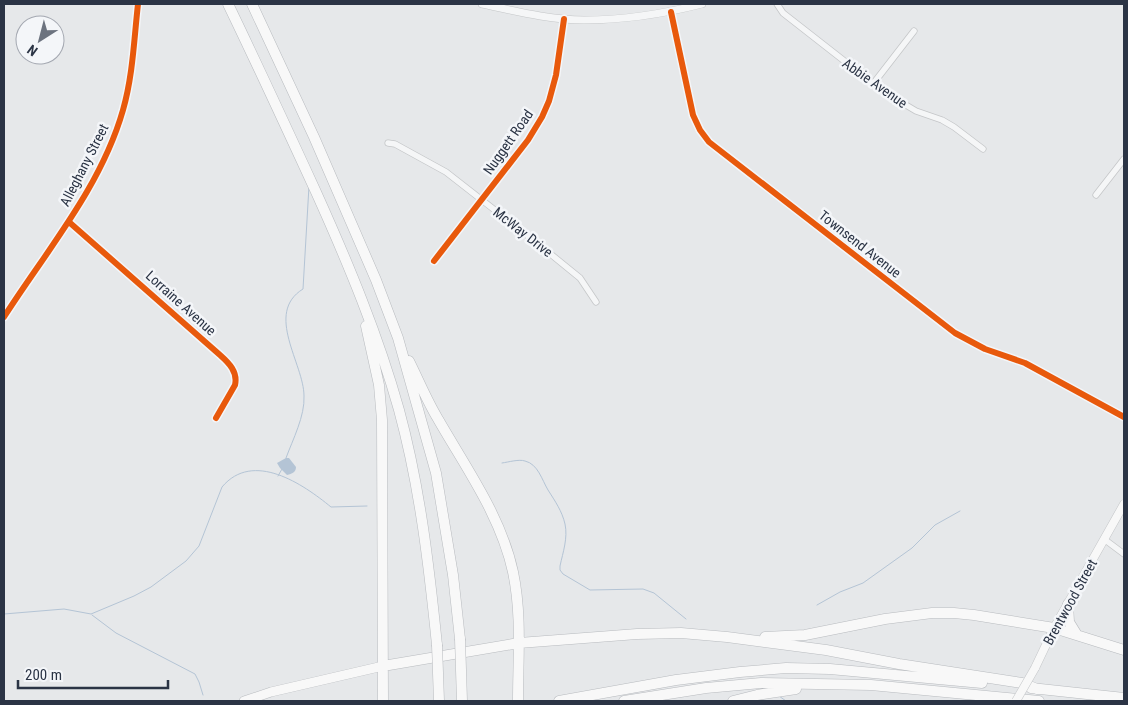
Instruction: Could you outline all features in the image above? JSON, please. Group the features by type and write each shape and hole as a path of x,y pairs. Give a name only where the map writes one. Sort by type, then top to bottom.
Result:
{"highway":[{"path":"228,4 272,95 354,277 399,410 418,493 430,572 437,645 439,701"},
{"path":"252,4 322,155 376,280 398,338 436,417 488,503 504,541 513,572 518,604 518,696"},
{"path":"354,277 378,385 382,420 381,563 383,701"},
{"path":"398,338 436,473 453,575 460,639 462,701"},
{"path":"1068,604 1069,622 1077,635"},
{"path":"727,637 805,635 885,619 932,613 974,615 1054,628 1124,650"},
{"path":"244,701 271,692 383,666 519,643 637,634 681,633 826,650 899,664 1022,683 1037,689"},
{"path":"559,701 676,680 786,668 894,674 1124,698"},
{"path":"624,701 706,688 761,683 849,684 1039,701"},
{"path":"733,701 786,689 832,688 849,684"}],"main road":[{"name":"Brentwood Street","path":"1016,701 1035,668 1054,628 1124,504"}],"street":[{"name":"Alleghany Street","path":"4,317 69,222 91,185 106,153 123,109 131,75 138,4"},
{"path":"482,4 564,19 608,19 671,12 702,4"},
{"name":"Abbie Avenue","path":"777,4 783,13 873,84 899,102 954,127 983,149"},
{"name":"Townsend Avenue","path":"671,12 693,115 700,130 709,142 955,333 983,348 1024,363 1124,416"},
{"name":"Nuggett Road","path":"434,261 528,140 542,117 556,76 564,19"},
{"path":"873,84 914,31"},
{"name":"McWay Drive","path":"388,143 395,144 446,172 580,278 596,302"},
{"path":"1096,195 1124,159"},
{"name":"Lorraine Avenue","path":"69,222 220,355 232,368 236,382 235,386 216,418"},
{"path":"1104,539 1124,554"}],"water":[{"path":"289,458 296,467 291,474 287,475 277,463"}],"waterway":[{"path":"286,458 298,427 304,404 302,383 286,325 287,311 292,299 303,289 309,186"},
{"path":"502,463 523,460 533,465 558,506 566,529 565,545 560,566 563,574 590,590 643,589 654,593 686,619"},
{"path":"278,476 282,469"},
{"path":"4,614 64,609 91,614 151,587 186,561 199,546 222,487 234,476 248,471 278,474 307,489 331,507 367,506"},
{"path":"817,605 840,592 863,583 912,548 935,525 960,511"},
{"path":"92,615 116,633 195,674 203,695"},
{"path":"779,696 786,701"}],"cycle path":[{"path":"4,317 87,192 113,138 123,110 129,84 138,4"},
{"path":"671,12 693,115 700,130 709,142 955,333 985,349 1025,363 1124,417"},
{"path":"434,261 528,140 542,117 549,101 556,75 564,19"},
{"path":"69,222 229,365 234,372 235,385 216,418"}]}
